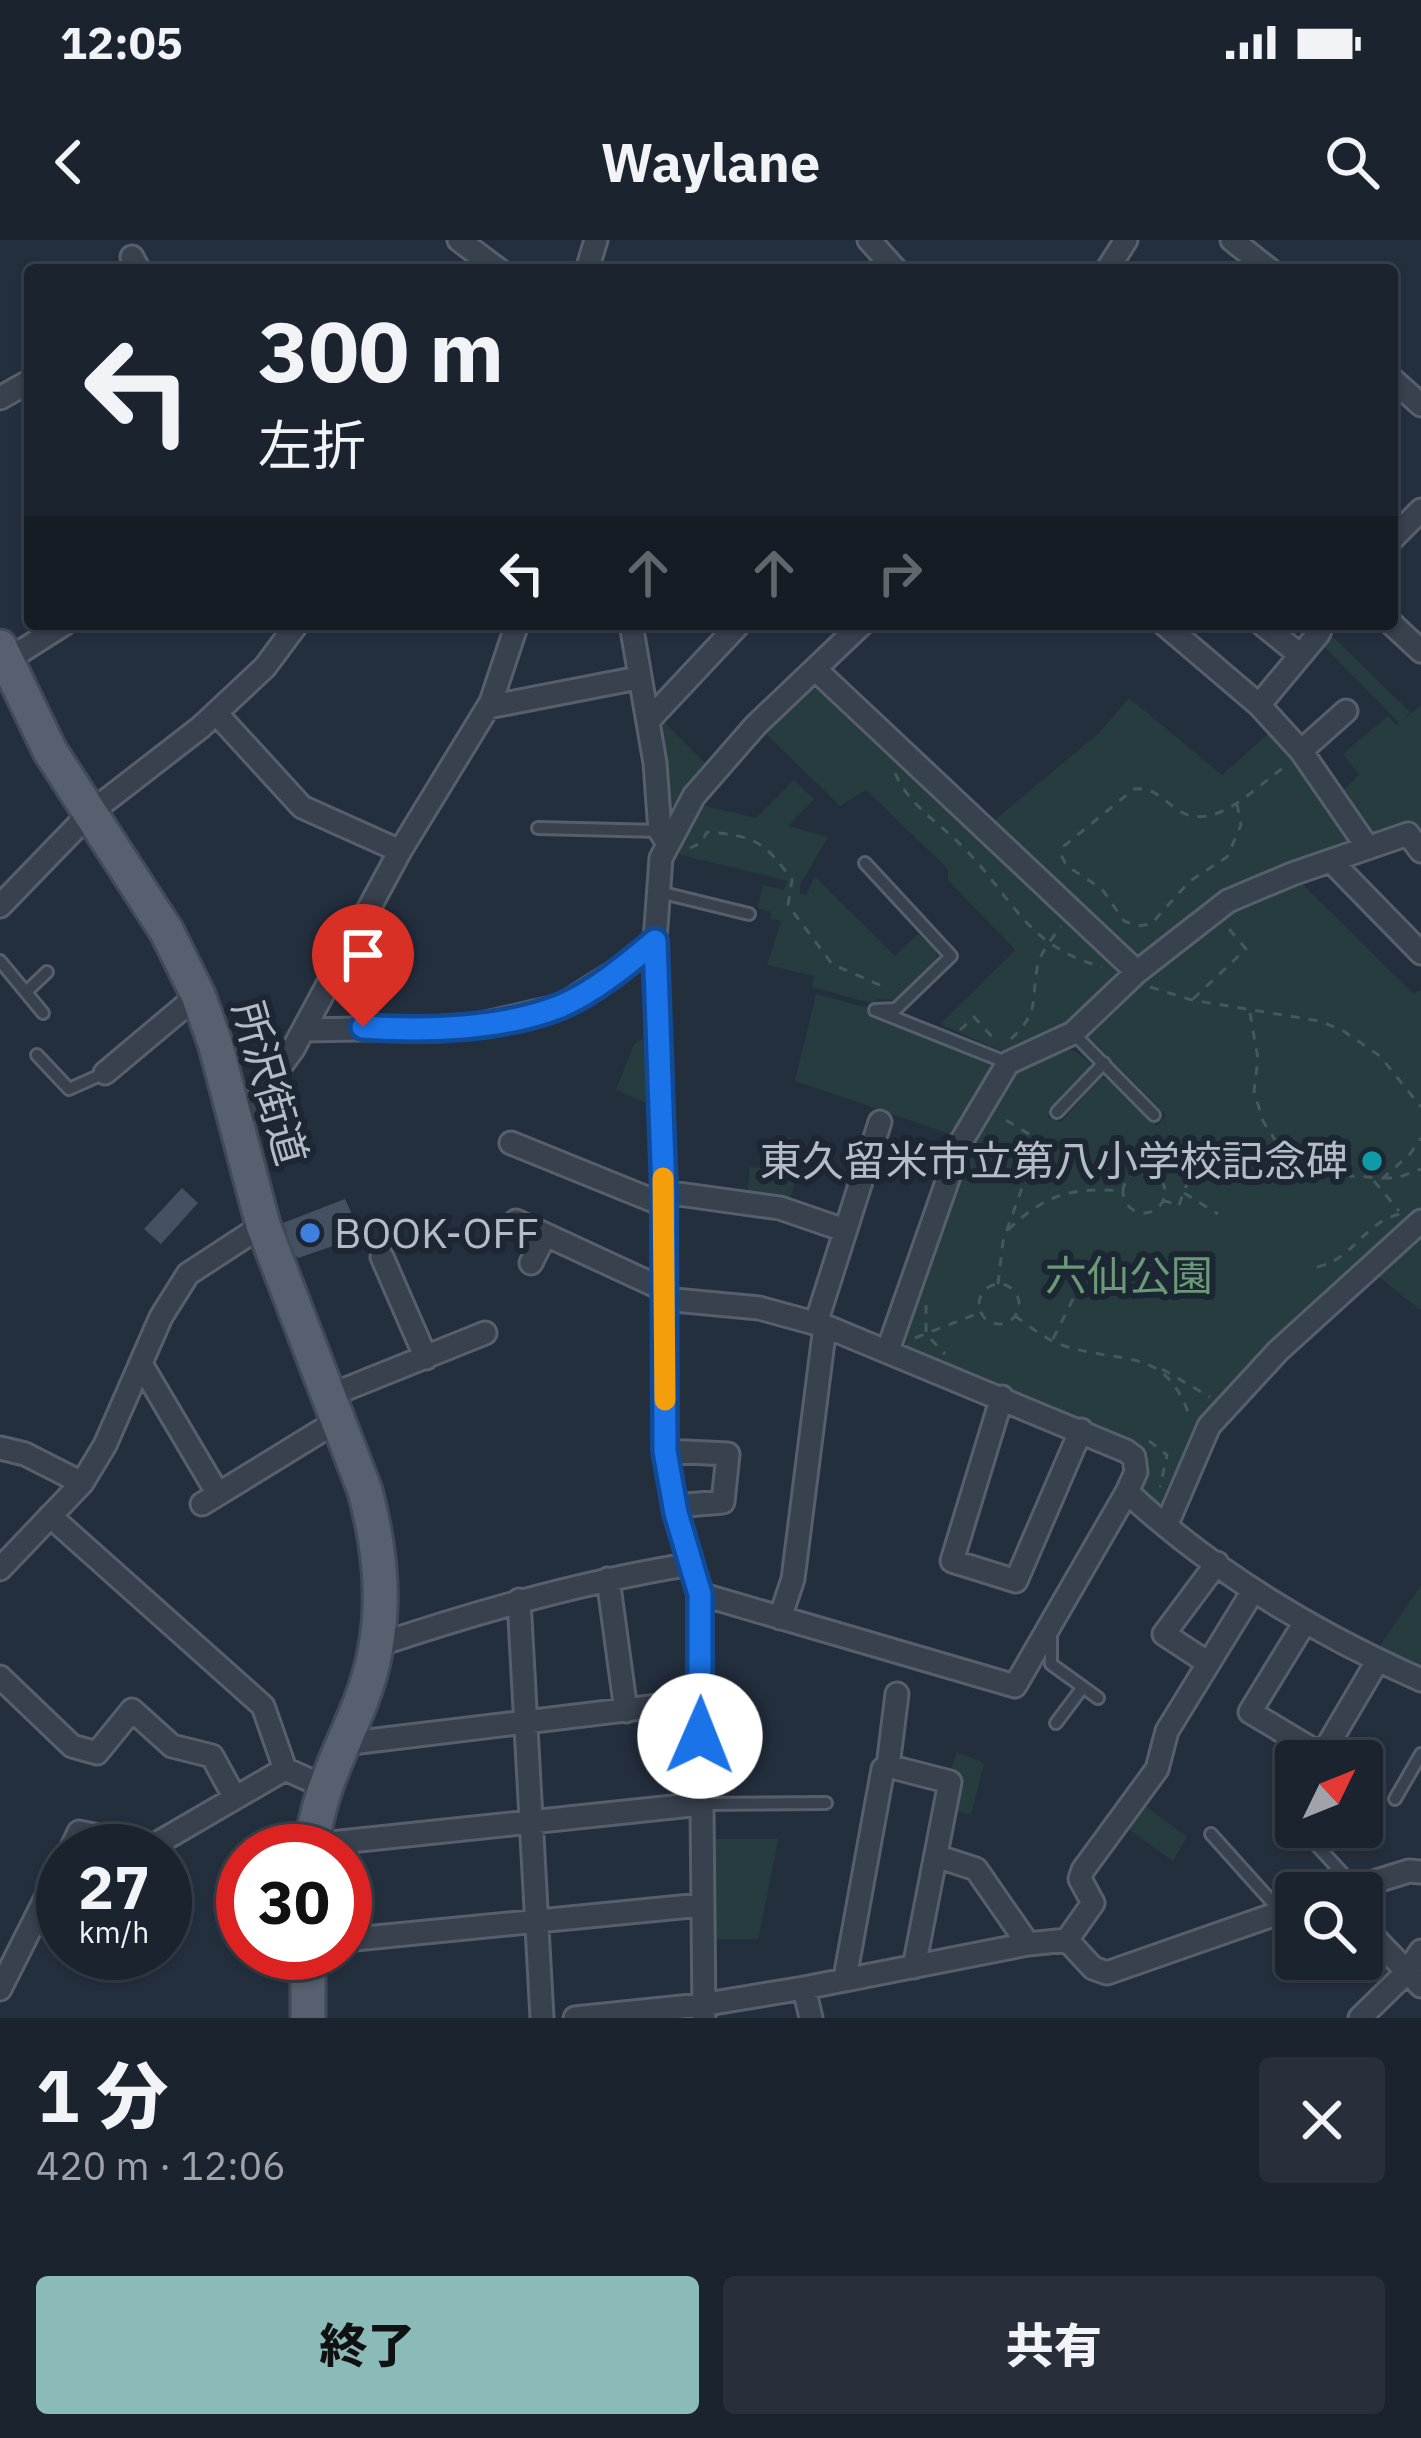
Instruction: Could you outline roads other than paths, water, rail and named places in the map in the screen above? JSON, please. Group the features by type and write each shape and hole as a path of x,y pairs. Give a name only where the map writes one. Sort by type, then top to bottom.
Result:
{"main road":[{"name":"所沢街道","path":"2,656 50,751 167,932 198,995 263,1225 364,1491 376,1535 382,1572 378,1645 325,1787 317,1824"},
{"path":"308,1980 308,2018"}],"street":[{"path":"459,240 492,264"},
{"path":"869,240 891,264"},
{"path":"1232,240 1262,264"},
{"path":"1398,533 1421,509"},
{"path":"2,656 52,630"},
{"path":"0,906 90,813 265,668 293,630"},
{"path":"237,1126 304,1030 400,851 488,707 516,630"},
{"path":"632,630 664,836 655,941 664,1198 665,1451 674,1506 700,1594 702,2012"},
{"path":"648,721 734,630"},
{"path":"664,836 756,725 856,630"},
{"path":"1170,630 1258,705 1302,753 1368,848"},
{"path":"1269,630 1300,655"},
{"path":"1258,705 1318,630"},
{"path":"1398,630 1421,651"},
{"path":"814,669 1134,975"},
{"path":"488,707 638,678"},
{"path":"1302,753 1346,711"},
{"path":"216,713 302,807 400,851"},
{"path":"888,1350 961,1142 1000,1055 1073,1033 1134,975 1228,901 1408,835 1421,851"},
{"path":"1331,861 1421,952"},
{"path":"304,1030 468,1027 561,1006 655,941"},
{"path":"105,1073 198,995"},
{"path":"780,1618 793,1579 821,1325 844,1229 880,1122"},
{"path":"512,1143 547,1168 664,1198 780,1208 844,1229"},
{"path":"516,1221 664,1295 759,1308 821,1325 1082,1430 1134,1456 1136,1472 1127,1492 1016,1686 700,1594"},
{"path":"1166,1526 1209,1426 1412,1221"},
{"path":"0,1569 82,1483 105,1445 160,1317 188,1274 263,1225"},
{"path":"531,1263 545,1235"},
{"path":"382,1257 426,1358"},
{"path":"141,1364 210,1499 332,1409 426,1358 485,1333"},
{"path":"1002,1397 952,1561 1016,1581 1082,1430"},
{"path":"0,1448 25,1454 82,1483"},
{"path":"665,1451 728,1454 723,1502 674,1506"},
{"path":"1127,1492 1253,1591 1421,1680"},
{"path":"50,1516 263,1706 285,1769 325,1787"},
{"path":"1208,1663 1164,1634 1216,1563"},
{"path":"378,1645 519,1600 692,1564"},
{"path":"608,1579 626,1711"},
{"path":"575,2018 702,2012 845,1978 1067,1940 1093,1903 1080,1879 1083,1870 1157,1769 1167,1731 1253,1591"},
{"path":"519,1600 542,2018"},
{"path":"1305,1622 1250,1712 1322,1755 1378,1660"},
{"path":"0,1677 72,1746 97,1753 132,1710 172,1746 212,1756 235,1798"},
{"path":"888,1766 897,1694"},
{"path":"343,1744 699,1701"},
{"path":"845,1978 883,1768 888,1766 950,1782 914,1966"},
{"path":"190,1824 285,1769"},
{"path":"372,1841 701,1804"},
{"path":"936,1856 976,1869 1028,1944"},
{"path":"1383,1879 1421,1872"},
{"path":"372,1937 701,1905"},
{"path":"1067,1940 1094,1968 1107,1973 1275,1915"},
{"path":"0,1989 36,1918"},
{"path":"1383,1947 1414,1979"},
{"path":"1364,2017 1414,1979 1421,1951"},
{"path":"804,1988 811,2018"}],"lane":[{"path":"538,828 664,836"},
{"path":"865,863 951,956 896,1010 875,1010 1000,1055"},
{"path":"658,892 749,914"},
{"path":"0,961 43,1013"},
{"path":"26,992 47,972"},
{"path":"1073,1033 1154,1115"},
{"path":"37,1055 69,1089 105,1073"},
{"path":"1057,1112 1104,1063"},
{"path":"1050,1627 1052,1664 1098,1698"},
{"path":"1056,1724 1083,1687"},
{"path":"1395,1799 1421,1754"},
{"path":"701,1804 826,1803"},
{"path":"1211,1834 1275,1897"},
{"path":"1315,1848 1333,1872"}],"place":[{"name":"東久留米市立第八小学校記念碑","path":"1372,1161"},
{"name":"BOOK-OFF","path":"310,1233"}],"park label":[{"name":"六仙公園","path":"1129,1276"}]}
